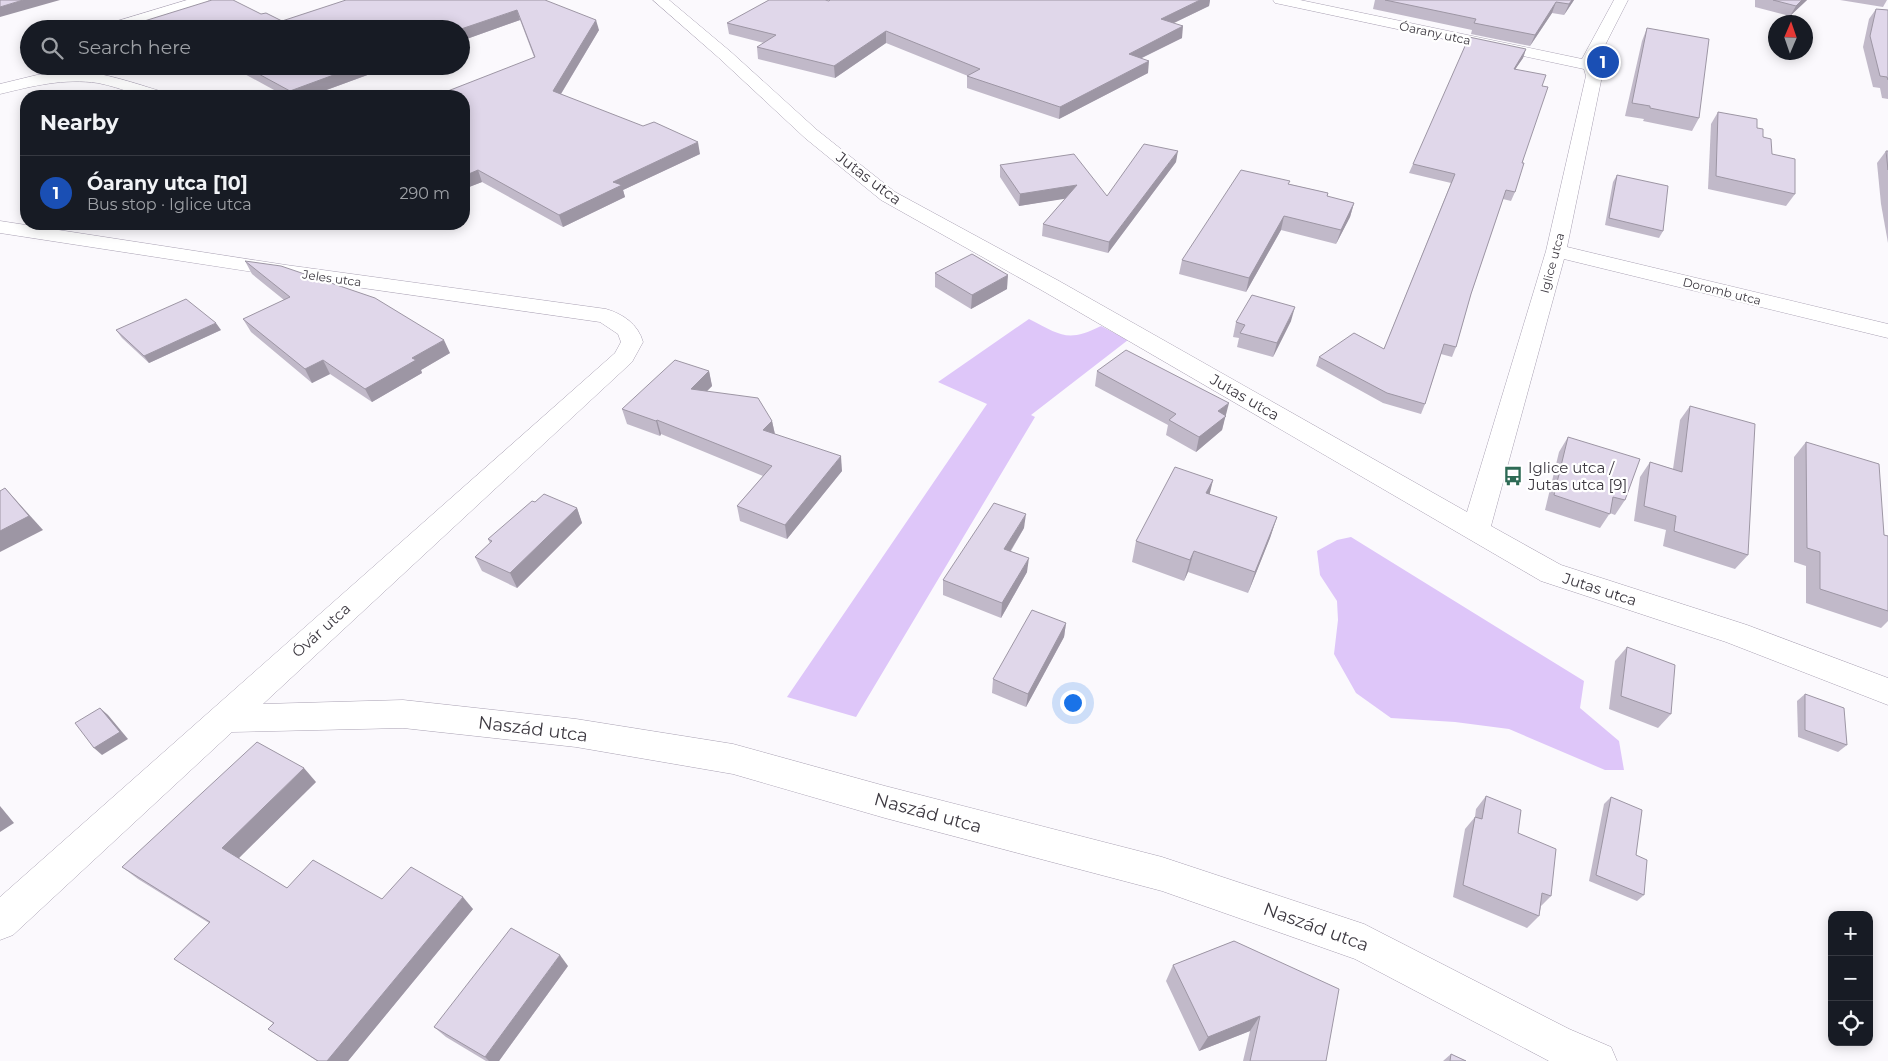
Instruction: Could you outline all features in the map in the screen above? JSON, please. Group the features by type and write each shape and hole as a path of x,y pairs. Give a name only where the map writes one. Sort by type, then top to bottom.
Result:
{"street":[{"name":"Jutas utca","path":"660,0 725,55 811,134 888,196 1051,286 1551,573 1736,634 1888,692"},
{"name":"Óarany utca","path":"1280,0 1590,66"},
{"name":"Iglice utca","path":"1476,529 1556,251 1594,76 1589,61 1621,0"},
{"path":"134,20 193,1"},
{"path":"0,89 45,78 74,77 99,78 138,90"},
{"name":"Jeles utca","path":"0,227 286,271 606,316 623,324 630,333"},
{"name":"Doromb utca","path":"1556,251 1888,331"},
{"name":"Óvár utca","path":"0,922 624,357 632,342 630,333"},
{"name":"Naszád utca","path":"222,719 403,714 576,733 733,760 885,802 1162,874 1364,942 1555,1043 1597,1061"}],"shaded area":[{"path":"1029,319 1064,335 1080,334 1101,326 1128,340 1031,415 1035,417 856,717 787,697 987,404 938,382"},
{"path":"1351,537 1584,681 1580,708 1619,741 1624,770 1605,770 1509,729 1455,722 1391,718 1356,693 1334,654 1338,620 1337,601 1320,575 1317,551 1337,540"}],"building":[{"path":"0,0 23,0 0,7"},
{"path":"212,0 233,0 261,14 266,13 280,20 148,20"},
{"path":"346,0 545,0 596,20 553,91 643,126 654,122 698,142 613,182 622,185 559,215 478,170 470,173 470,90 450,90 535,57 517,10 470,26 470,20 285,20"},
{"path":"769,0 1200,0 1161,19 1183,26 1129,54 1149,61 1060,107 967,76 980,69 886,31 834,66 757,47 776,35 727,23"},
{"path":"1385,0 1572,0 1569,4 1556,2 1535,35 1474,23 1476,19"},
{"path":"1773,0 1802,0 1796,6"},
{"path":"1876,9 1888,10 1888,80 1887,77 1880,76 1870,36"},
{"path":"1647,28 1709,39 1699,118 1632,103"},
{"path":"1469,37 1526,49 1514,69 1546,75 1542,86 1548,87 1522,163 1524,163 1515,192 1506,190 1471,294 1456,347 1444,344 1425,404 1387,393 1319,357 1354,333 1384,349 1455,174 1413,164"},
{"path":"261,75 334,75 293,90 288,90"},
{"path":"1718,112 1757,119 1757,128 1763,129 1763,137 1771,139 1772,154 1795,159 1795,194 1716,176"},
{"path":"1144,144 1178,151 1109,242 1043,224 1077,185 1020,194 1000,165 1074,154 1107,196"},
{"path":"1886,151 1888,151 1888,170"},
{"path":"1241,170 1290,181 1288,184 1328,193 1327,196 1354,203 1341,230 1284,216 1249,278 1182,260"},
{"path":"1617,175 1668,186 1663,231 1609,218"},
{"path":"972,254 1008,275 972,295 935,273"},
{"path":"245,261 281,266 375,298 444,340 412,358 416,360 365,389 323,360 305,369 243,319 290,297"},
{"path":"1252,295 1295,307 1277,343 1240,333 1245,325 1236,322"},
{"path":"186,299 216,323 144,356 116,330"},
{"path":"1126,350 1229,403 1218,411 1226,416 1199,437 1169,420 1176,414 1097,371"},
{"path":"675,360 709,371 691,389 758,398 772,421 763,430 841,456 785,525 737,506 772,466 657,420 622,409"},
{"path":"1690,406 1755,424 1748,555 1674,531 1676,516 1644,506 1650,462 1682,472"},
{"path":"1568,437 1640,459 1625,500 1613,497 1610,514 1554,495"},
{"path":"1806,442 1879,464 1884,535 1888,536 1888,611 1820,589 1820,552 1807,548"},
{"path":"1175,467 1213,480 1206,493 1277,517 1255,572 1194,551 1190,560 1136,541"},
{"path":"5,488 29,516 0,531 0,491"},
{"path":"544,494 577,508 510,573 475,557 492,541 488,539 532,501 535,502"},
{"path":"994,503 1026,514 1004,549 1029,558 1002,603 943,580"},
{"path":"1032,610 1066,623 1028,694 993,679"},
{"path":"1627,647 1675,665 1671,714 1621,696"},
{"path":"1805,694 1844,708 1847,745 1805,730"},
{"path":"100,708 120,732 94,748 75,723"},
{"path":"257,742 304,768 222,848 287,888 313,860 382,899 411,867 463,897 327,1061 318,1061 268,1029 274,1023 174,959 210,922 122,867"},
{"path":"1486,796 1521,810 1518,833 1556,849 1551,896 1542,893 1539,916 1463,885 1475,817 1482,819"},
{"path":"1611,797 1642,810 1636,855 1647,860 1644,895 1596,875"},
{"path":"511,928 560,955 485,1057 434,1027"},
{"path":"1234,941 1339,989 1326,1061 1250,1061 1260,1016 1208,1037 1173,965"},
{"path":"1451,1054 1466,1061 1450,1061"}],"place":[{"name":"Óarany utca [10]","path":"1603,62"},
{"name":"Iglice utca / Jutas utca [9]","path":"1513,476"}]}
